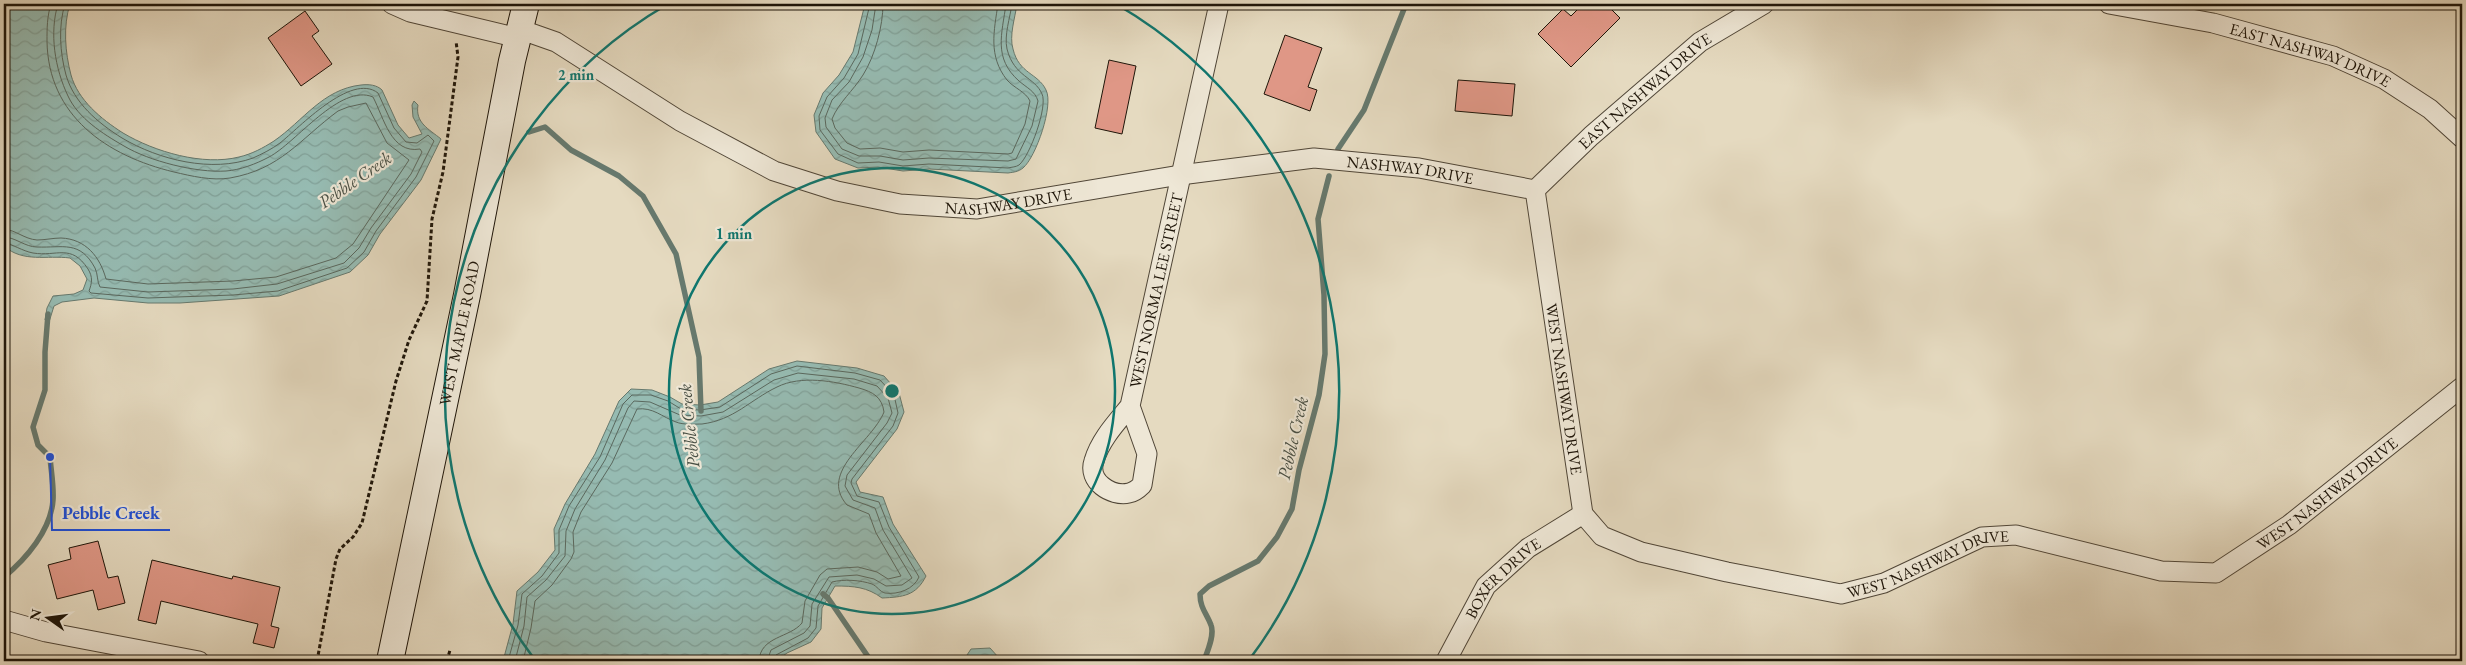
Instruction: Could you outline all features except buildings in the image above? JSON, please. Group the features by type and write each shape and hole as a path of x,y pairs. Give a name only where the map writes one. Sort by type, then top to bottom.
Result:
{"main road":[{"name":"WEST MAPLE ROAD","path":"390,661 526,4"}],"street":[{"name":"NASHWAY DRIVE","path":"392,4 410,12 556,42 680,121 774,170 846,193 900,204 977,209 1180,175 1314,158 1419,168 1535,190"},
{"name":"WEST NORMA LEE STREET","path":"1130,406 1219,4"},
{"name":"EAST NASHWAY DRIVE","path":"1535,190 1591,136 1700,42 1764,4"},
{"name":"EAST NASHWAY DRIVE","path":"2109,4 2213,23 2333,56 2384,79 2430,109 2462,138"},
{"name":"WEST NASHWAY DRIVE","path":"1535,190 1583,514 1602,536 1641,552 1727,572 1841,594 1884,583 1982,537 2016,535 2161,571 2216,573 2289,525 2462,387"},
{"name":"BOXER DRIVE","path":"1446,661 1486,586 1528,548 1583,514"},
{"path":"4,620 46,632 199,661"}],"path":[{"path":"317,661 332,570 340,548 353,538 362,523 396,381 414,326 427,301 432,219 443,172 458,57 456,35"},
{"path":"447,661 450,650"}],"water":[{"path":"4,4 70,4 66,21 66,48 71,75 79,93 91,108 123,133 150,146 180,156 210,160 239,157 248,154 274,141 324,99 348,88 364,85 375,86 382,90 398,125 409,138 422,134 413,117 412,105 414,101 418,105 421,121 441,139 421,180 380,234 368,255 350,272 279,296 180,303 148,303 94,298 62,302 54,306 49,322 45,320 47,308 53,296 74,294 83,290 87,279 80,266 70,258 19,255 4,246"},
{"path":"865,4 1017,4 1012,33 1013,49 1020,64 1043,84 1048,97 1046,118 1038,142 1023,168 1008,173 929,169 903,171 878,167 858,168 835,159 816,132 814,115 823,93 839,75 853,52"},
{"path":"797,361 857,368 884,376 899,393 904,412 897,429 856,482 860,492 883,497 893,524 926,576 918,588 903,596 882,598 871,591 860,588 835,586 822,608 821,629 811,642 787,653 776,661 503,661 513,624 517,591 538,572 555,550 554,529 565,504 595,454 619,401 631,389 652,390 682,404 700,405 718,402 769,369"},
{"path":"990,648 999,658 1019,661 963,661 971,649"}],"waterway":[{"name":"Pebble Creek","path":"1338,149 1364,110 1406,4"},
{"name":"Pebble Creek","path":"529,132 545,127 571,150 619,176 643,196 676,254 699,357 701,411"},
{"name":"Pebble Creek","path":"1204,661 1212,629 1202,607 1200,594 1209,586 1258,561 1277,537 1292,509 1299,470 1319,395 1325,354 1324,295 1318,219 1329,176"},
{"name":"Pebble Creek","path":"4,577 21,562 36,543 48,522 53,500 50,457 38,445 33,427 45,390 48,314"},
{"name":"Pebble Creek","path":"823,594 828,598 871,661"}],"place":[{"name":"Pebble Creek","path":"50,457"}]}
